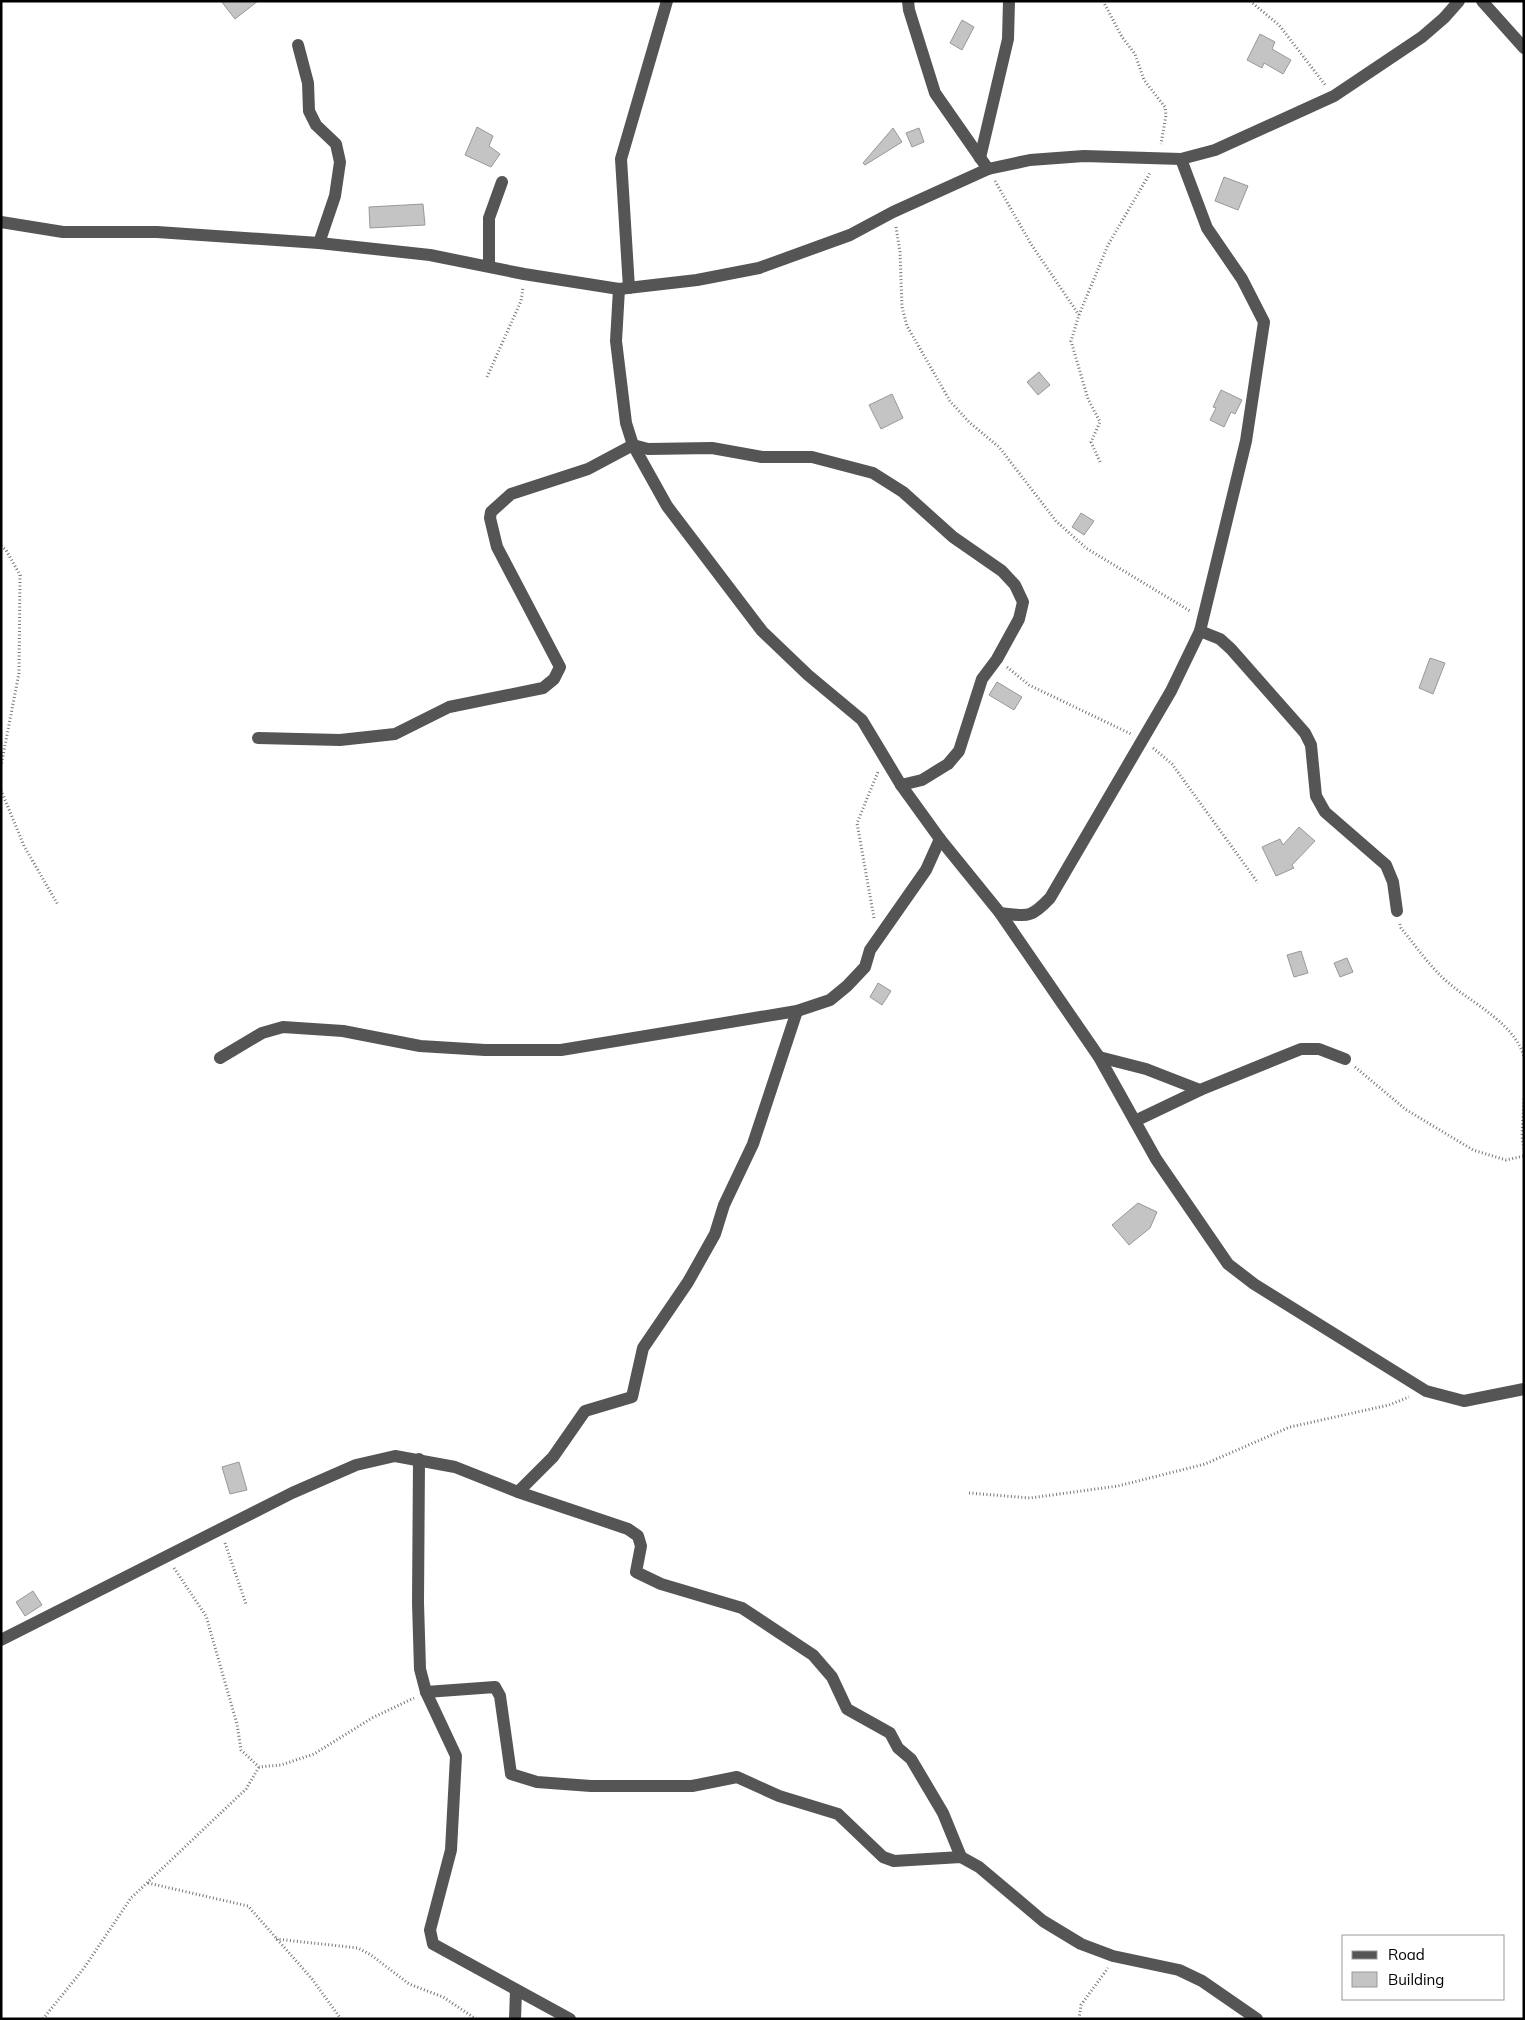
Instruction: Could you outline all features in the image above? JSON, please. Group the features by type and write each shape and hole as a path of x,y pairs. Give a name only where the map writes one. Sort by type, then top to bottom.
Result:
{"street":[{"path":"667,1 621,159 624,288 616,341 626,423 633,445 667,506 762,631 808,675 862,720 901,785 940,839 1000,913 1099,1057 1156,1159 1228,1264 1254,1284 1426,1391 1464,1401 1524,1389"},
{"path":"908,1 909,10 935,93 988,169"},
{"path":"980,158 1008,39 1009,1"},
{"path":"1,222 63,232 157,232 319,243 430,255 524,274 624,288 697,280 759,268 850,235 893,212 988,169 1030,160 1084,156 1180,159 1215,150 1334,96 1422,36 1444,18 1459,1"},
{"path":"1482,1 1524,48"},
{"path":"298,45 308,83 309,111 316,125 336,144 340,162 335,196 319,243"},
{"path":"1000,913 1028,916 1037,912 1050,898 1171,691 1201,625 1246,441 1264,322 1242,279 1206,228 1180,159"},
{"path":"489,266 489,218 502,182"},
{"path":"258,738 340,740 395,734 449,707 543,688 554,679 560,667 497,547 490,518 491,512 511,494 588,469 633,445 648,449 712,448 762,458 812,457 874,473 904,492 953,537 1002,571 1015,585 1023,602 1019,619 997,659 982,680 959,751 948,764 922,780 901,785"},
{"path":"1201,625 1231,649 1305,733 1311,745 1316,796 1325,812 1386,865 1393,882 1397,911"},
{"path":"220,1058 262,1033 283,1027 343,1031 420,1046 485,1050 561,1050 797,1011 830,1000 865,967 870,950 926,870 940,839"},
{"path":"518,1492 553,1457 585,1412 632,1396 643,1348 688,1282 715,1234 724,1205 753,1144 797,1011"},
{"path":"1135,1121 1200,1090 1301,1049 1319,1049 1345,1059"},
{"path":"1099,1057 1146,1069 1200,1090"},
{"path":"1,1640 167,1558 284,1497 356,1464 395,1456 455,1467 518,1492 628,1529 638,1536 641,1546 636,1572 661,1584 742,1608 813,1655 832,1676 847,1709 890,1733 898,1748 911,1758 943,1813 961,1857"},
{"path":"419,1459 418,1603 420,1669 426,1692 456,1756 451,1850 430,1930 433,1944 570,2019"},
{"path":"426,1692 495,1686 500,1696 511,1774 537,1782 591,1786 692,1786 737,1777 779,1796 838,1814 883,1857 894,1862 961,1857 979,1867 1043,1921 1081,1944 1113,1956 1179,1970 1202,1981 1257,2019"},
{"path":"515,2019 516,1990"}],"path":[{"path":"1100,462 1091,442 1100,422 1088,399 1071,341 1079,315 1108,245 1158,158 1166,115 1164,107 1144,80 1135,54 1122,37 1103,1"},
{"path":"1250,1 1279,25 1334,96"},
{"path":"988,169 1031,244 1079,315"},
{"path":"893,212 900,252 902,307 907,326 950,401 969,422 999,447 1056,521 1086,548 1201,625"},
{"path":"487,377 521,302 524,274"},
{"path":"1,546 6,550 20,575 19,673 1,766"},
{"path":"997,659 1029,685 1142,740 1172,764 1258,883"},
{"path":"873,925 874,917 857,823 884,756"},
{"path":"1,790 24,846 58,905"},
{"path":"1397,911 1401,928 1444,979 1500,1022 1520,1045 1524,1056"},
{"path":"1345,1059 1405,1110 1473,1150 1506,1160 1524,1156"},
{"path":"1524,1099 1522,1136 1524,1150"},
{"path":"969,1492 1030,1498 1118,1486 1205,1464 1290,1427 1389,1405 1426,1391"},
{"path":"221,1529 246,1604"},
{"path":"167,1558 206,1616 237,1724 241,1750 259,1767 280,1765 314,1754 372,1718 426,1692"},
{"path":"43,2019 84,1968 132,1898 246,1789 259,1767"},
{"path":"147,1883 248,1906 312,1979 341,2019"},
{"path":"276,1939 358,1948 371,1955 409,1984 442,1997 476,2019"},
{"path":"1079,2019 1081,2005 1106,1971 1113,1956"}],"building":[{"path":"221,1 258,1 235,19"},
{"path":"962,20 974,27 962,50 950,43"},
{"path":"1260,34 1275,42 1272,49 1291,60 1283,74 1264,63 1262,68 1247,60"},
{"path":"477,127 493,136 489,146 500,154 491,167 465,155"},
{"path":"893,128 902,142 865,165 863,163"},
{"path":"919,128 924,142 912,147 906,133"},
{"path":"1224,177 1248,186 1238,210 1215,201"},
{"path":"423,204 425,225 370,228 369,207"},
{"path":"1039,372 1050,385 1038,395 1027,382"},
{"path":"1221,390 1242,400 1235,414 1231,412 1224,427 1210,420 1216,408 1213,407"},
{"path":"892,394 903,418 881,429 869,405"},
{"path":"1081,513 1094,521 1084,535 1072,527"},
{"path":"1430,658 1445,663 1433,694 1419,688"},
{"path":"997,682 1022,697 1014,710 989,695"},
{"path":"1299,827 1315,841 1292,865 1294,868 1276,876 1262,847 1280,839 1283,845"},
{"path":"1301,951 1308,973 1294,977 1287,955"},
{"path":"1347,958 1353,972 1340,977 1334,963"},
{"path":"878,983 891,991 882,1005 870,997"},
{"path":"1138,1203 1157,1212 1150,1228 1129,1245 1112,1225"},
{"path":"239,1462 247,1490 230,1494 222,1467"},
{"path":"33,1591 42,1605 25,1616 16,1602"}]}
